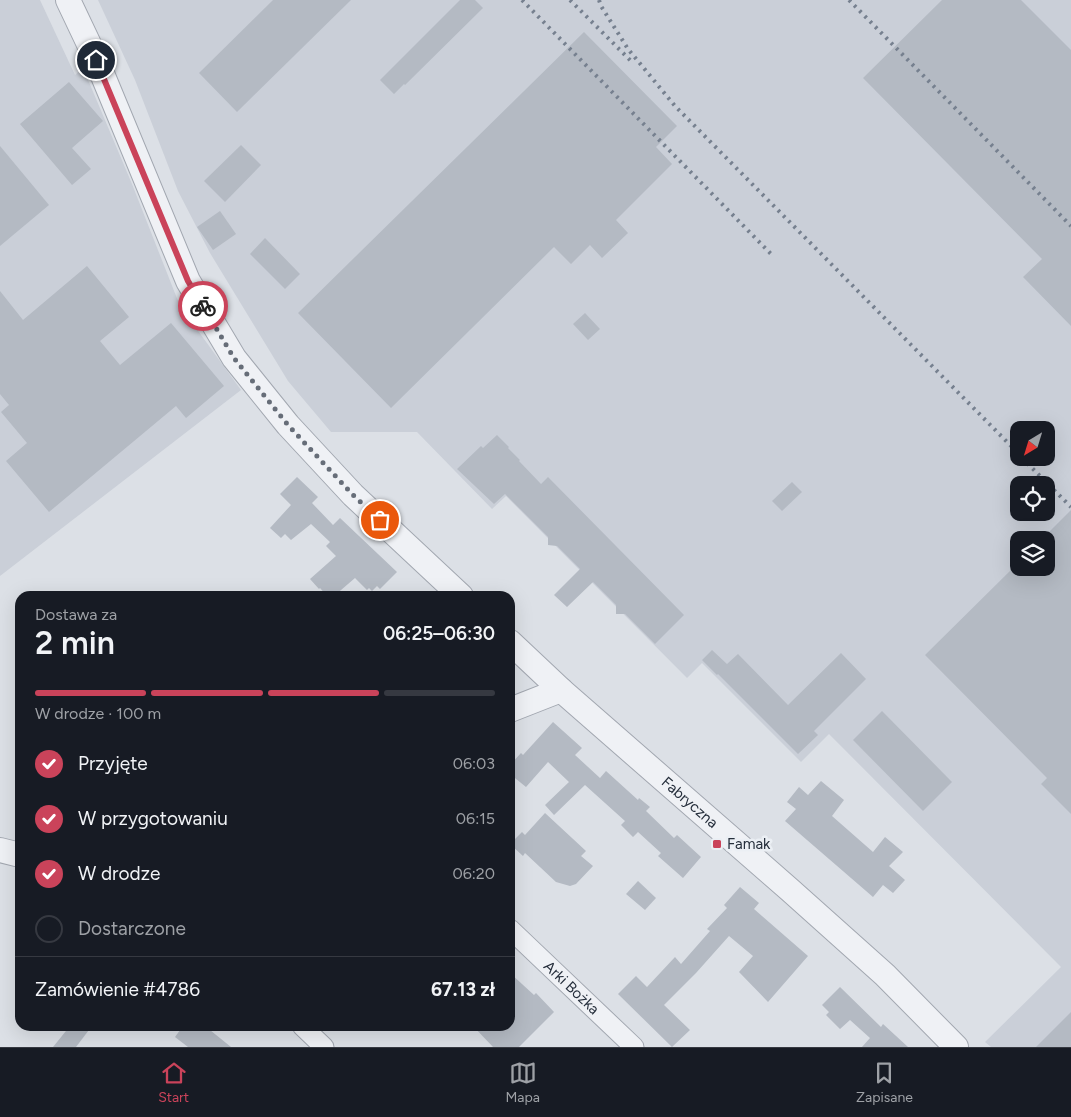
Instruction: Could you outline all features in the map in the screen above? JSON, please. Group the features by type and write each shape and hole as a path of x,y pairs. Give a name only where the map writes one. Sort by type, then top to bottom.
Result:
{"street":[{"path":"68,0 96,60 188,281 234,358 288,425 353,495 456,591"},
{"name":"Fabryczna","path":"515,647 561,690 885,975 956,1047"},
{"path":"515,708 561,690"},
{"path":"0,850 15,854"},
{"name":"Arki Bożka","path":"515,934 634,1047"},
{"path":"307,1031 324,1047"}],"shaded area":[{"path":"0,0 40,0 75,75 83,68 132,184 180,306 241,390 0,576"},
{"path":"98,0 1071,0 1071,1047 991,1047 985,1042 1061,967 829,734 801,762 702,663 687,678 506,496 492,509 417,432 331,432 288,381 210,253 178,191 135,80"}],"building":[{"path":"273,0 351,0 237,112 199,73"},
{"path":"460,0 475,0 483,8 394,94 380,80"},
{"path":"942,0 1021,0 1071,50 1071,326 1023,277 1042,259 863,78"},
{"path":"584,32 677,126 656,147 672,164 616,220 628,233 602,258 590,245 571,264 554,247 391,408 298,313"},
{"path":"69,82 103,121 72,148 91,169 72,185 20,124"},
{"path":"241,145 261,165 225,202 204,181"},
{"path":"0,146 49,205 0,246"},
{"path":"220,211 236,234 213,250 197,227"},
{"path":"265,238 300,274 285,289 250,254"},
{"path":"87,266 129,317 100,341 120,365 171,323 224,386 186,418 176,406 49,512 6,461 27,443 1,412 9,405 0,394 0,291 23,320"},
{"path":"585,313 600,329 588,340 573,324"},
{"path":"497,435 541,484 548,477 684,615 655,644 625,614 616,614 616,605 593,582 567,607 554,595 580,569 557,546 548,545 548,537 505,494 494,504 457,469 481,446 483,448"},
{"path":"297,477 318,497 312,503 333,525 340,518 397,572 380,589 377,586 372,591 369,588 367,590 355,578 340,591 323,591 319,589 310,579 336,556 326,546 330,542 311,524 291,540 285,534 281,538 270,528 291,505 280,494"},
{"path":"792,482 802,492 782,511 772,501"},
{"path":"1071,510 1071,814 1041,784 1047,778 925,655 1010,571 1010,576 1055,576 1055,531 1050,531"},
{"path":"712,650 727,664 738,654 788,705 841,653 866,679 814,731 818,735 798,754 702,660"},
{"path":"882,711 952,782 923,811 853,740"},
{"path":"553,722 582,748 575,755 600,778 606,771 638,800 639,798 650,807 646,811 674,838 677,835 701,857 683,878 658,856 661,853 638,832 633,837 621,825 625,821 585,785 554,815 545,805 569,782 548,762 526,787 515,778 515,760 521,753 523,755"},
{"path":"821,781 844,800 832,816 873,852 885,837 903,852 889,866 905,880 893,893 883,885 873,897 785,821 796,809 787,802 799,787 808,795"},
{"path":"545,813 586,851 581,856 593,866 576,884 570,886 556,882 525,853 523,856 515,849 515,839 522,832 525,835"},
{"path":"638,881 656,898 645,910 626,894"},
{"path":"740,887 759,903 754,909 808,956 768,1002 739,972 753,956 729,936 664,1005 690,1030 672,1047 618,994 636,976 647,987 675,957 681,964 710,931 707,929 727,908 724,905"},
{"path":"515,978 534,995 536,993 554,1012 519,1047 493,1047 478,1031 515,1031"},
{"path":"840,987 881,1027 883,1024 908,1047 862,1047 870,1038 850,1020 840,1029 826,1015 829,1012 822,1005"},
{"path":"1071,1012 1071,1047 1036,1047"},
{"path":"66,1031 88,1031 76,1047 53,1047"},
{"path":"179,1031 211,1031 231,1047 188,1047 175,1037"}],"railway":[{"path":"522,0 773,256"},
{"path":"570,0 631,61"},
{"path":"599,0 628,49 675,106 1010,445"},
{"path":"849,0 1071,226"},
{"path":"1030,466 1071,507"}],"way so far":[{"path":"203,306 234,358 288,425 353,495 380,520"}],"place":[{"name":"Famak","path":"717,844"}],"route":[{"path":"96,60 188,281 203,306"}]}
